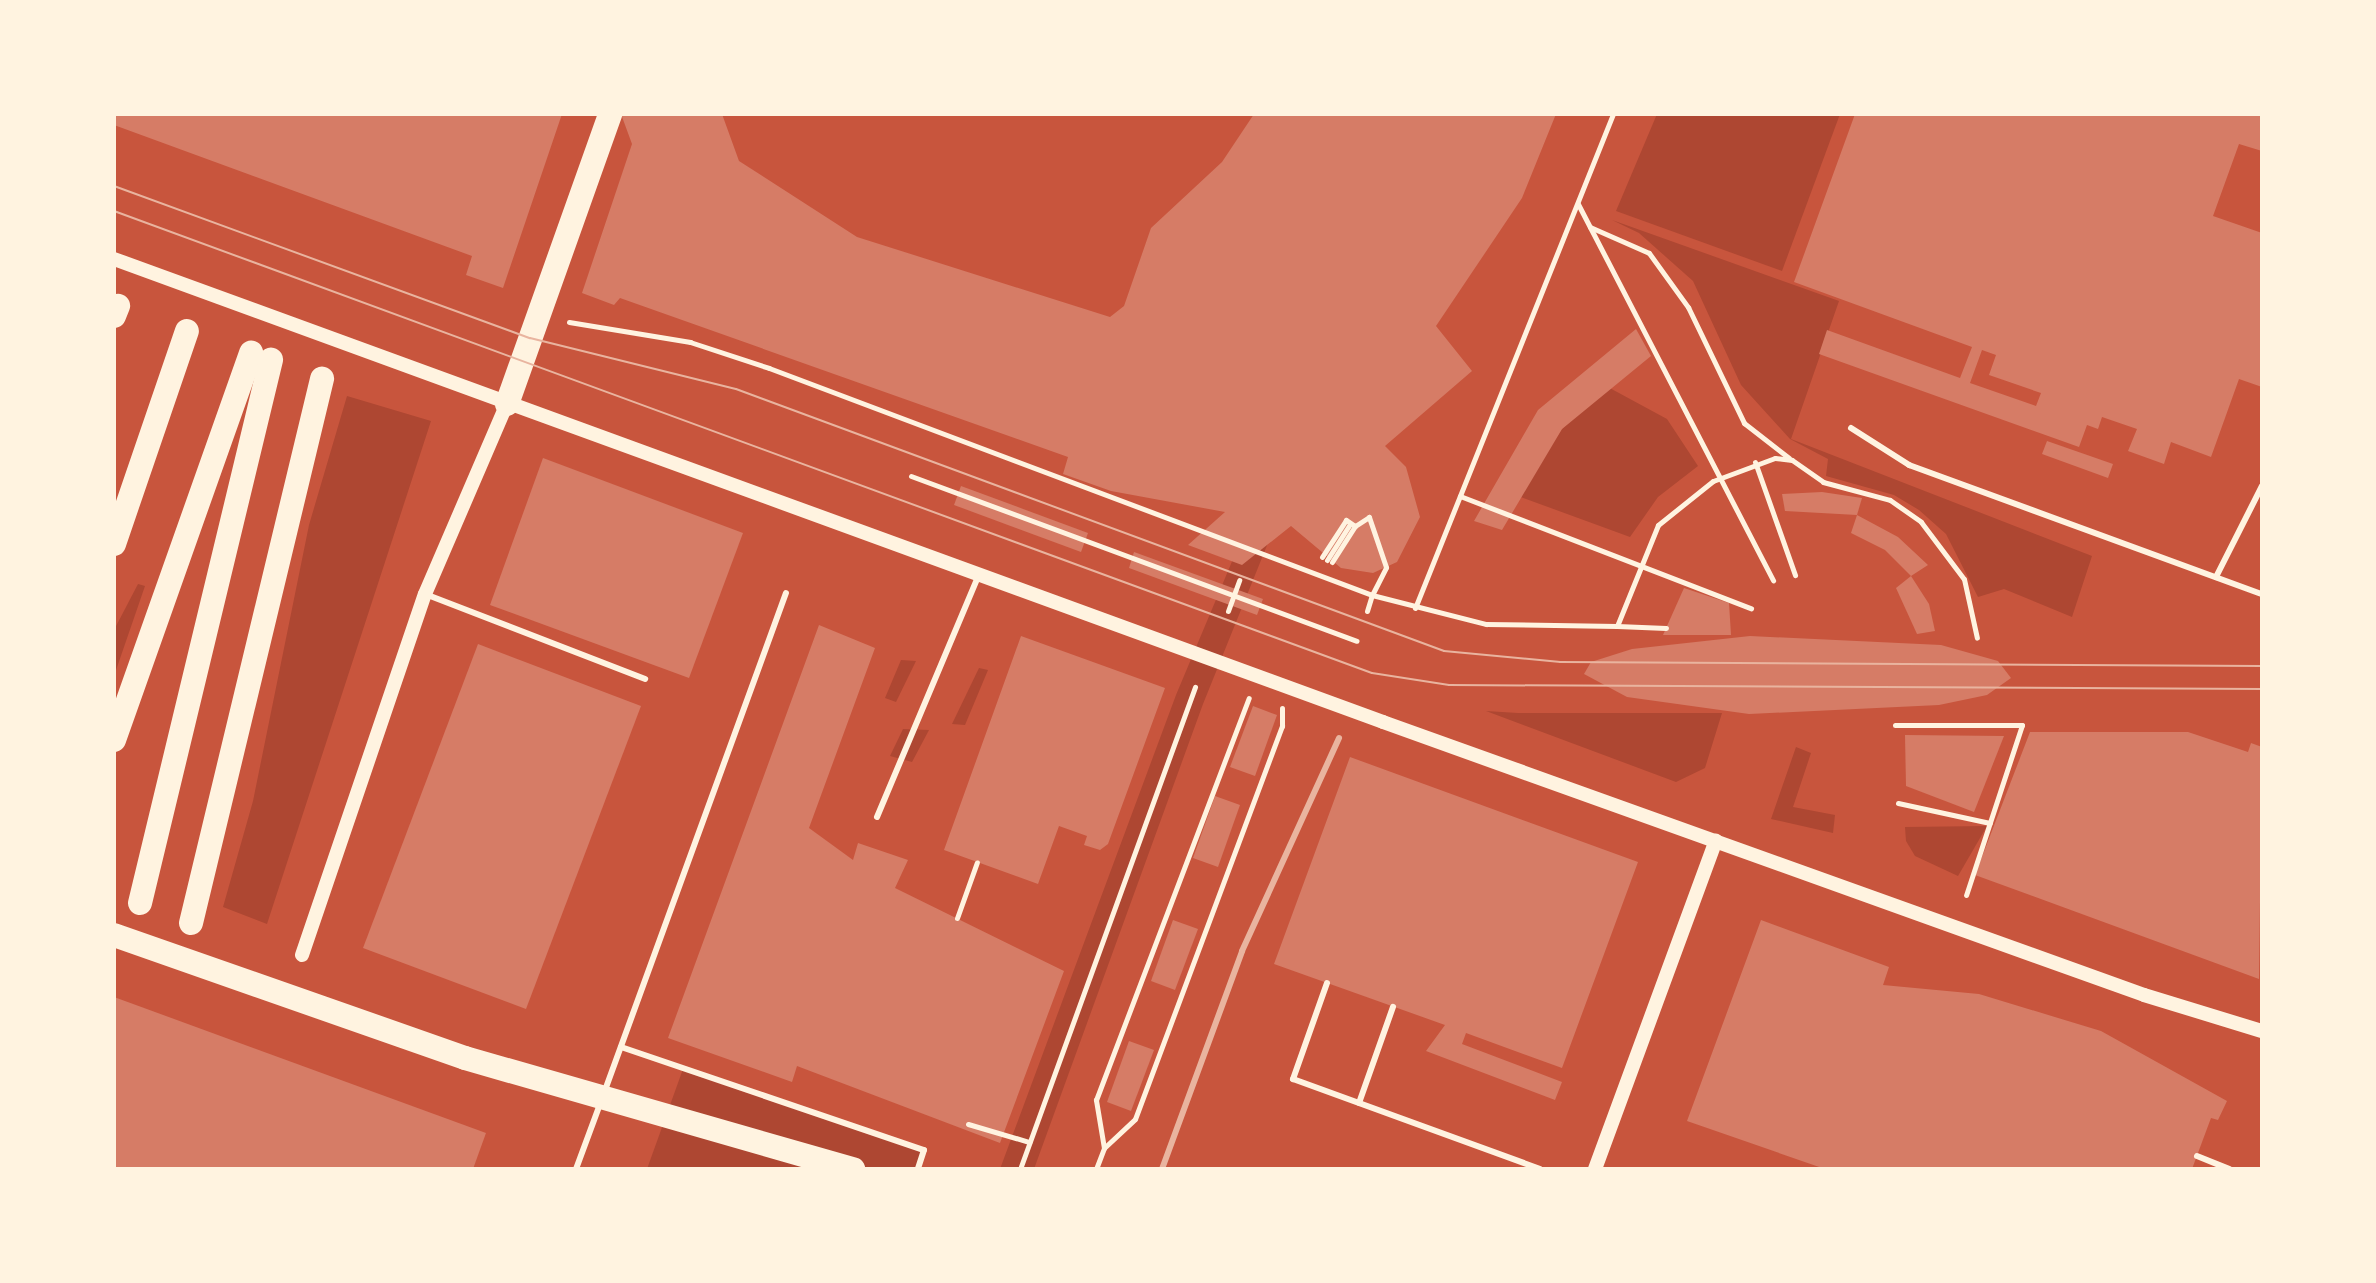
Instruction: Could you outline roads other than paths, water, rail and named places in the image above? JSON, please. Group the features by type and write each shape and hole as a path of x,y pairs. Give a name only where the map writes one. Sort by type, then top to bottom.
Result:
{"highway":[{"path":"507,404 610,114"},
{"path":"114,544 187,331"},
{"path":"114,740 261,357 140,903"},
{"path":"191,923 322,379"},
{"path":"114,935 465,1058 853,1169"}],"street":[{"path":"114,259 376,349 507,404 590,429 1383,722 2262,1031"},
{"path":"302,955 425,594 507,404"},
{"path":"1595,1169 1716,841"}],"lane":[{"path":"1851,428 1909,465 2262,594"},
{"path":"2216,577 2262,486"},
{"path":"877,817 980,573"},
{"path":"576,1169 786,593"},
{"path":"425,594 645,679"},
{"path":"1327,983 1293,1079 1540,1169"},
{"path":"1359,1103 1393,1007"},
{"path":"621,1047 924,1150 918,1169"},
{"path":"2197,1156 2230,1169"}],"tram line":[{"path":"114,186 530,338 736,389 1444,651 1560,662 2262,666"},
{"path":"114,211 1372,673 1449,685 2262,689"}],"railway":[{"path":"1162,1169 1242,951 1339,738"}]}
